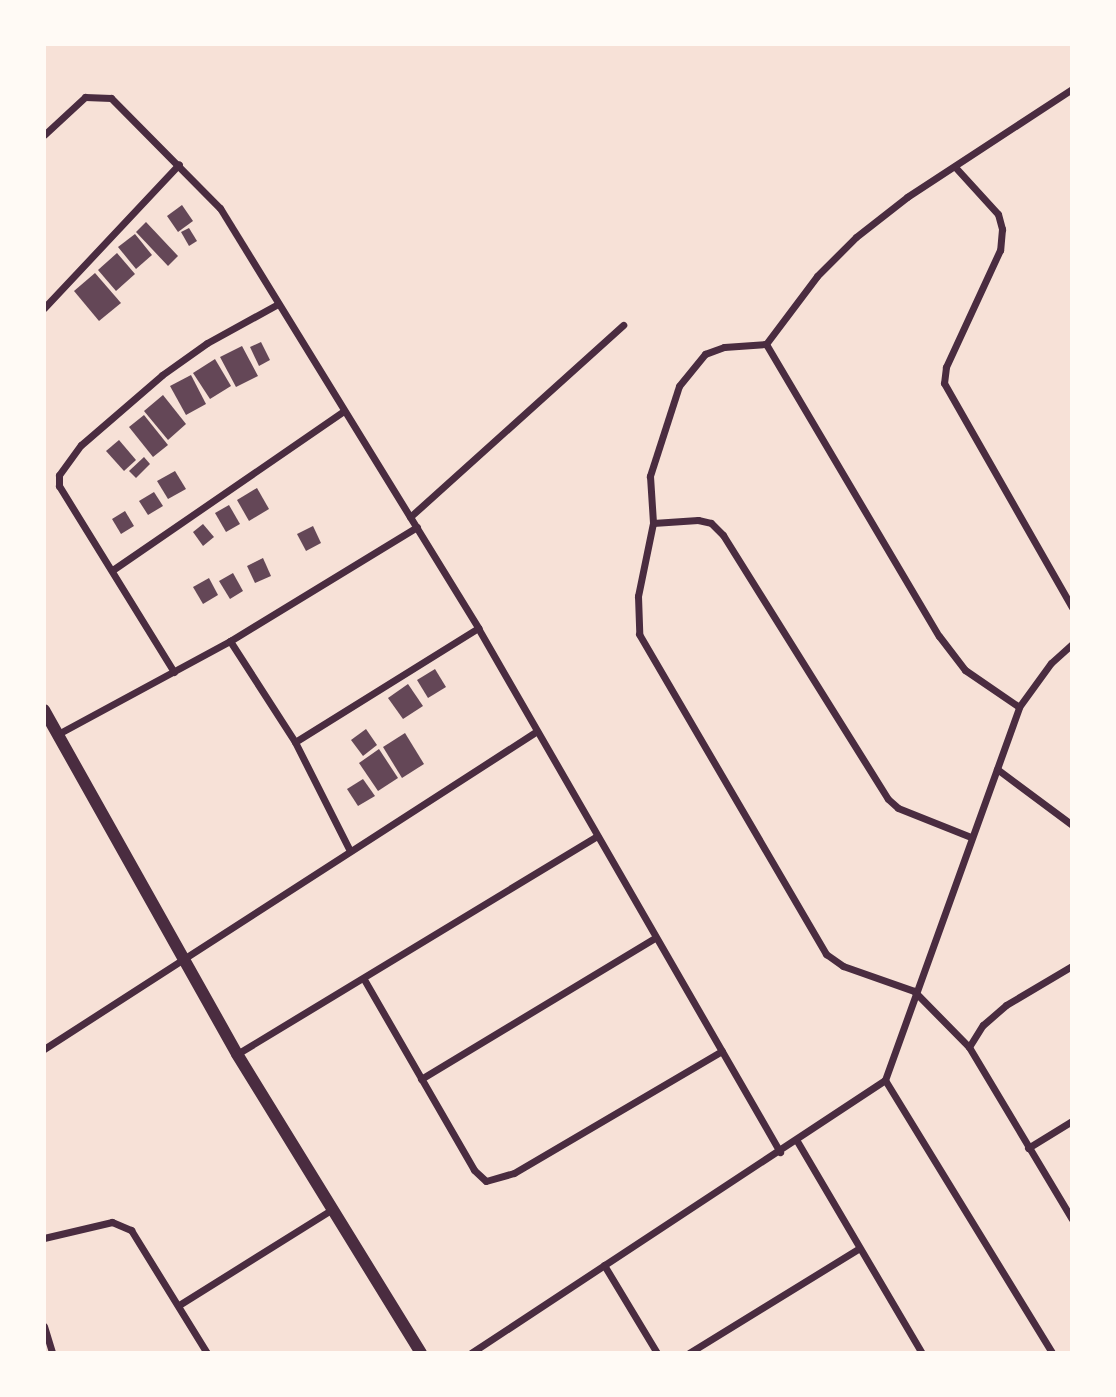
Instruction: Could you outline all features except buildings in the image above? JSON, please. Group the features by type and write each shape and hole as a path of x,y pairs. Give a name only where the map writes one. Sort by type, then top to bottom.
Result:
{"street":[{"path":"1072,89 956,169 907,197 856,237 817,276 766,344 705,354 679,386 650,476 653,523 638,596 639,634 826,954 843,966 914,991 969,1047 1072,1219"},
{"path":"44,135 85,97 111,98 180,164 225,214 478,628 534,733 597,836 780,1152"},
{"path":"44,308 180,164"},
{"path":"956,169 998,215 1002,229 1000,250 946,368 944,383 1072,607"},
{"path":"174,672 114,569 60,486 61,467 81,445 180,362 278,304"},
{"path":"410,517 622,325"},
{"path":"766,344 939,636 965,670 1019,708"},
{"path":"114,569 344,411"},
{"path":"653,523 698,520 711,523 723,535 888,799 898,808 971,837"},
{"path":"58,734 230,641 417,527"},
{"path":"295,743 478,628"},
{"path":"230,641 295,743 350,851"},
{"path":"471,1353 797,1141 885,1080 914,991 1019,708 1051,663 1072,644"},
{"path":"44,710 187,960 237,1054 421,1353"},
{"path":"44,1049 187,960 534,733"},
{"path":"997,769 1072,825"},
{"path":"237,1054 365,981 597,836"},
{"path":"421,1079 655,937"},
{"path":"969,1047 983,1025 1006,1005 1072,966"},
{"path":"365,981 474,1170 486,1181 496,1181 722,1051"},
{"path":"885,1080 1052,1353"},
{"path":"1028,1148 1072,1121"},
{"path":"797,1141 919,1352"},
{"path":"179,1305 331,1210"},
{"path":"44,1238 120,1223 138,1240 207,1353"},
{"path":"689,1353 858,1249"},
{"path":"604,1265 657,1353"},
{"path":"44,1326 52,1353"}]}
